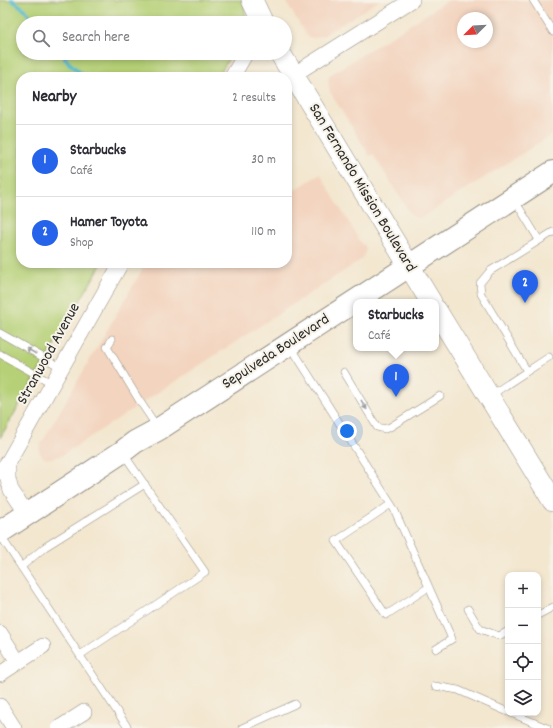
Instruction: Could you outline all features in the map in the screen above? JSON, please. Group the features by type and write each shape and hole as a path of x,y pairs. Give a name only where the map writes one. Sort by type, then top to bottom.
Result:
{"main road":[{"path":"252,0 260,16"},
{"name":"San Fernando Mission Boulevard","path":"284,60 291,72"},
{"name":"San Fernando Mission Boulevard","path":"293,75 429,299"},
{"name":"Sepulveda Boulevard","path":"358,299 553,172"},
{"name":"Sepulveda Boulevard","path":"0,534 27,514 135,442 158,429 353,302"},
{"path":"439,315 553,501"}],"street":[{"path":"293,75 412,0"},
{"path":"235,72 242,60"},
{"name":"Stranwood Avenue","path":"27,514 11,490 4,467 62,369 118,268"},
{"path":"0,633 18,662"},
{"path":"0,674 43,646"},
{"path":"0,706 14,728"},
{"path":"59,728 84,712"}],"lane":[{"path":"533,0 553,32"},
{"path":"513,198 539,240"},
{"path":"527,371 481,294 480,283 490,270 553,232"},
{"path":"0,333 62,369"},
{"path":"112,339 107,347 158,429"},
{"path":"289,344 391,504 430,587 452,639 436,649"},
{"path":"0,354 53,384"},
{"path":"489,396 549,357"},
{"path":"344,372 373,421 377,426 384,428 390,427 401,421 440,396"},
{"path":"80,655 205,572 122,452"},
{"path":"21,567 45,547 144,484"},
{"path":"391,504 336,541 386,614 430,587"},
{"path":"0,534 128,728"},
{"path":"541,613 553,607"},
{"path":"468,609 480,629 499,636 505,633"},
{"path":"435,686 458,690 505,711"},
{"path":"242,728 295,704"},
{"path":"518,716 547,728"}],"shaded area":[{"path":"285,0 380,0 324,35 315,38 309,37 305,33"},
{"path":"449,0 553,0 553,134 419,218 414,217 410,213 373,154 370,156 330,92 328,82 329,77 333,73"},
{"path":"320,174 362,245 364,244 365,246 366,250 362,259 61,456 46,459 42,456 39,451 40,446 143,268 292,268 292,192"}],"green space":[{"path":"0,0 242,0 245,16 16,16 16,60 228,60 221,72 16,72 16,268 99,268 0,438"}],"waterway":[{"path":"12,0 23,8 30,16"},
{"path":"67,60 79,72"}],"place":[{"name":"Hamer Toyota","path":"525,303"},
{"name":"Starbucks","path":"396,397"}]}
